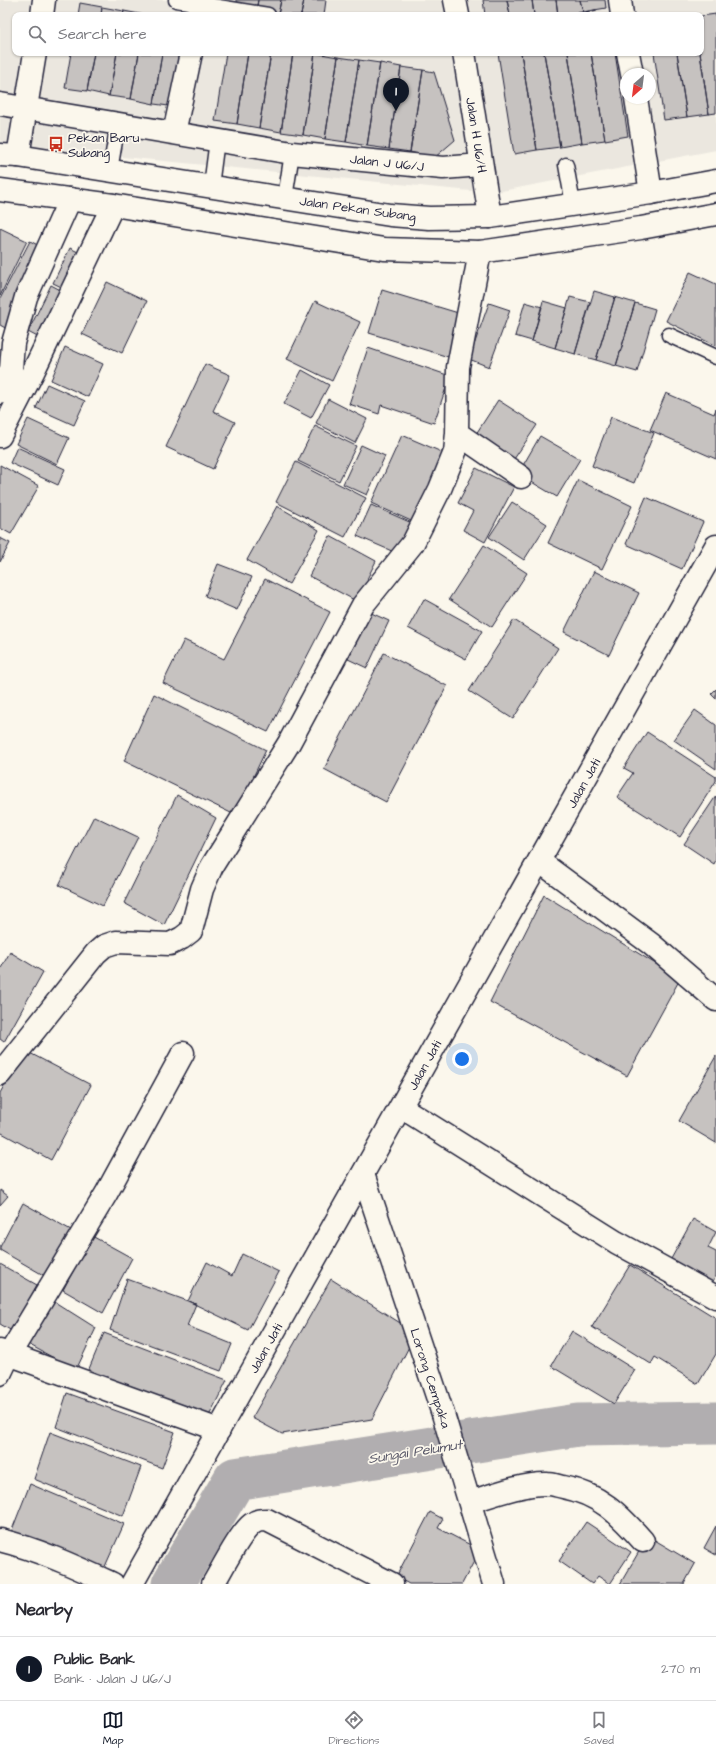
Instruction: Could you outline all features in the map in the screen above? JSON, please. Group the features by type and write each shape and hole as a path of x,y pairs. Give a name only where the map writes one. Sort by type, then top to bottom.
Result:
{"street":[{"path":"42,12 44,0"},
{"path":"455,0 457,12"},
{"path":"620,0 622,12"},
{"path":"9,155 8,102 33,56"},
{"path":"174,133 189,56"},
{"name":"Jalan H U6/H","path":"464,56 490,216"},
{"path":"629,56 631,68"},
{"name":"Jalan J U6/J","path":"8,102 118,124 292,153 443,168 481,165"},
{"path":"637,104 651,193"},
{"name":"Jalan Pekan Subang","path":"9,155 390,215 429,218 490,216 651,193 716,181"},
{"path":"0,190 113,205 384,249 480,252 641,228 716,214"},
{"path":"0,392 11,368 13,343 26,296 70,199"},
{"path":"0,436 33,372 113,205"},
{"path":"0,1074 96,953 104,946 116,942 170,944 182,938 191,931 202,889 212,866 289,742 363,605 413,543 440,488 455,452 457,433 458,367 480,252"},
{"path":"457,433 521,477"},
{"name":"Jalan Jati","path":"132,1584 716,546"},
{"path":"539,861 651,944 716,1000"},
{"path":"183,1053 106,1194 3,1360 219,1430"},
{"path":"401,1107 616,1242 715,1296"},
{"name":"Lorong Cempaka","path":"363,1174 443,1414 494,1584"},
{"path":"470,1502 516,1489 548,1484 577,1490 601,1500 618,1514 643,1541"},
{"path":"213,1584 244,1532 251,1524 258,1520 267,1520 392,1584"},
{"path":"0,1540 27,1547 60,1560 112,1584"}],"lane":[{"path":"176,0 200,6 245,12"},
{"path":"110,170 118,124"},
{"path":"211,186 217,140"},
{"path":"285,198 292,153"},
{"path":"566,165 573,204"},
{"path":"669,335 716,357"}],"shaded area":[{"path":"0,0 716,0 716,150 491,193 0,145"}],"building":[{"path":"236,0 258,0 256,11 235,8"},
{"path":"258,0 281,0 279,12 256,11"},
{"path":"281,0 304,0 302,12 279,12"},
{"path":"304,0 326,0 324,12 302,12"},
{"path":"483,0 507,0 509,12 485,12"},
{"path":"507,0 532,0 534,12 509,12"},
{"path":"532,0 556,0 558,12 534,12"},
{"path":"556,0 580,0 583,12 558,12"},
{"path":"580,0 605,0 606,8 583,12"},
{"path":"80,3 102,7 101,12 78,12"},
{"path":"102,7 124,11 124,12 101,12"},
{"path":"716,14 716,113 709,114 700,56 704,56 704,16"},
{"path":"70,56 93,56 87,91 65,88"},
{"path":"93,56 116,56 109,96 87,91"},
{"path":"116,56 138,56 131,99 109,96"},
{"path":"138,56 162,56 154,104 131,99"},
{"path":"162,56 184,56 176,107 154,104"},
{"path":"226,56 248,56 237,124 215,121"},
{"path":"248,56 271,56 259,128 237,124"},
{"path":"271,56 293,56 281,132 259,128"},
{"path":"293,56 315,56 303,135 281,132"},
{"path":"315,56 338,57 325,139 303,135"},
{"path":"498,56 521,56 537,150 514,154"},
{"path":"521,56 545,56 560,147 537,150"},
{"path":"545,56 568,56 582,143 560,147"},
{"path":"568,56 591,56 605,140 582,143"},
{"path":"591,56 615,56 620,85 620,104 623,104 628,136 605,140"},
{"path":"654,56 677,56 687,117 664,120"},
{"path":"677,56 700,56 709,114 687,117"},
{"path":"338,57 359,60 346,142 325,139"},
{"path":"359,60 380,63 367,146 346,142"},
{"path":"380,63 401,67 389,149 367,146"},
{"path":"401,67 423,70 410,152 389,149"},
{"path":"423,70 434,72 455,140 434,158 410,152"},
{"path":"0,228 27,241 0,296"},
{"path":"30,241 49,251 9,330 0,325 0,299"},
{"path":"70,248 90,258 72,292 53,283"},
{"path":"690,272 716,284 716,346 666,321"},
{"path":"107,282 147,301 122,353 82,334"},
{"path":"51,285 70,295 47,342 28,332"},
{"path":"382,290 465,315 452,358 369,333"},
{"path":"594,291 615,297 596,360 575,354"},
{"path":"570,297 590,302 575,354 555,348"},
{"path":"615,297 635,303 616,366 596,360"},
{"path":"315,301 360,322 332,381 287,359"},
{"path":"543,301 567,308 555,348 532,341"},
{"path":"525,302 542,307 532,341 515,336"},
{"path":"489,303 510,310 489,367 469,359"},
{"path":"635,303 655,309 637,372 616,366"},
{"path":"65,347 103,364 88,397 51,380"},
{"path":"368,348 450,376 434,423 381,405 379,414 349,404"},
{"path":"205,364 230,375 213,411 235,422 213,469 166,447"},
{"path":"302,370 329,385 311,418 284,404"},
{"path":"47,384 85,401 74,425 36,408"},
{"path":"666,393 714,414 716,409 716,459 650,430"},
{"path":"328,399 367,419 355,443 316,423"},
{"path":"498,400 537,425 510,465 472,440"},
{"path":"611,417 654,433 634,483 592,466"},
{"path":"28,419 69,438 57,464 16,444"},
{"path":"315,426 356,446 339,481 298,461"},
{"path":"402,435 451,456 420,525 371,503"},
{"path":"540,436 580,459 557,497 518,474"},
{"path":"361,445 385,456 367,495 343,484"},
{"path":"17,447 65,469 58,485 10,463"},
{"path":"296,462 366,498 345,537 276,502"},
{"path":"0,465 39,486 11,534 0,528"},
{"path":"476,468 514,487 485,542 463,530 473,511 458,503"},
{"path":"578,480 632,506 602,569 548,543"},
{"path":"646,497 703,522 682,569 626,544"},
{"path":"512,502 547,524 524,560 489,537"},
{"path":"371,505 414,524 401,555 357,536"},
{"path":"277,506 319,530 289,584 247,560"},
{"path":"330,536 376,561 367,579 371,581 360,603 309,576"},
{"path":"0,538 10,543 0,562"},
{"path":"484,545 527,573 492,627 449,599"},
{"path":"218,564 252,577 237,610 205,596"},
{"path":"594,571 639,593 609,655 564,632"},
{"path":"265,579 330,612 268,732 163,683 184,640 224,659"},
{"path":"424,599 482,631 466,659 408,628"},
{"path":"369,612 389,621 367,668 348,659"},
{"path":"514,620 558,648 513,719 469,691"},
{"path":"384,653 447,686 386,802 324,769"},
{"path":"716,689 716,699 711,694"},
{"path":"154,694 266,750 235,815 124,761"},
{"path":"695,710 716,725 716,769 674,740"},
{"path":"647,732 716,777 716,781 680,837 617,797 633,773 624,768"},
{"path":"177,795 216,818 164,925 124,903"},
{"path":"716,796 716,860 714,864 684,844"},
{"path":"94,816 138,837 103,906 59,885"},
{"path":"544,895 680,979 627,1076 490,1002"},
{"path":"10,952 43,972 4,1042 0,1039 0,970"},
{"path":"24,1050 91,1085 51,1160 0,1132 0,1093"},
{"path":"716,1056 716,1143 679,1121"},
{"path":"0,1190 8,1196 0,1205"},
{"path":"23,1203 71,1230 45,1276 0,1250 0,1247"},
{"path":"693,1219 716,1232 708,1248 716,1252 716,1276 712,1283 671,1259"},
{"path":"92,1236 132,1258 103,1313 63,1290"},
{"path":"242,1254 279,1272 248,1330 188,1301 207,1262 232,1276"},
{"path":"0,1264 37,1285 12,1331 0,1324"},
{"path":"630,1265 716,1318 716,1354 698,1384 655,1357 651,1364 592,1327"},
{"path":"127,1279 196,1304 187,1326 232,1344 221,1371 110,1330"},
{"path":"331,1279 416,1333 372,1419 282,1434 252,1418"},
{"path":"50,1299 96,1328 76,1370 28,1344"},
{"path":"572,1331 635,1370 614,1404 551,1366"},
{"path":"104,1333 227,1380 206,1422 86,1376"},
{"path":"67,1393 175,1432 162,1468 56,1427"},
{"path":"50,1432 141,1467 123,1516 34,1479"},
{"path":"30,1484 124,1524 103,1571 10,1535"},
{"path":"430,1512 443,1519 438,1528 480,1550 462,1584 409,1584 396,1577"},
{"path":"586,1522 631,1552 610,1584 598,1576 592,1584 559,1561"},
{"path":"716,1526 716,1555 704,1548"},
{"path":"648,1536 695,1564 684,1584 620,1584"}],"waterway":[{"name":"Sungai Pelumut","path":"173,1584 235,1479 578,1425 716,1423"}],"place":[{"name":"Public Bank","path":"396,111"},
{"name":"Pekan Baru Subang","path":"56,144"}]}
